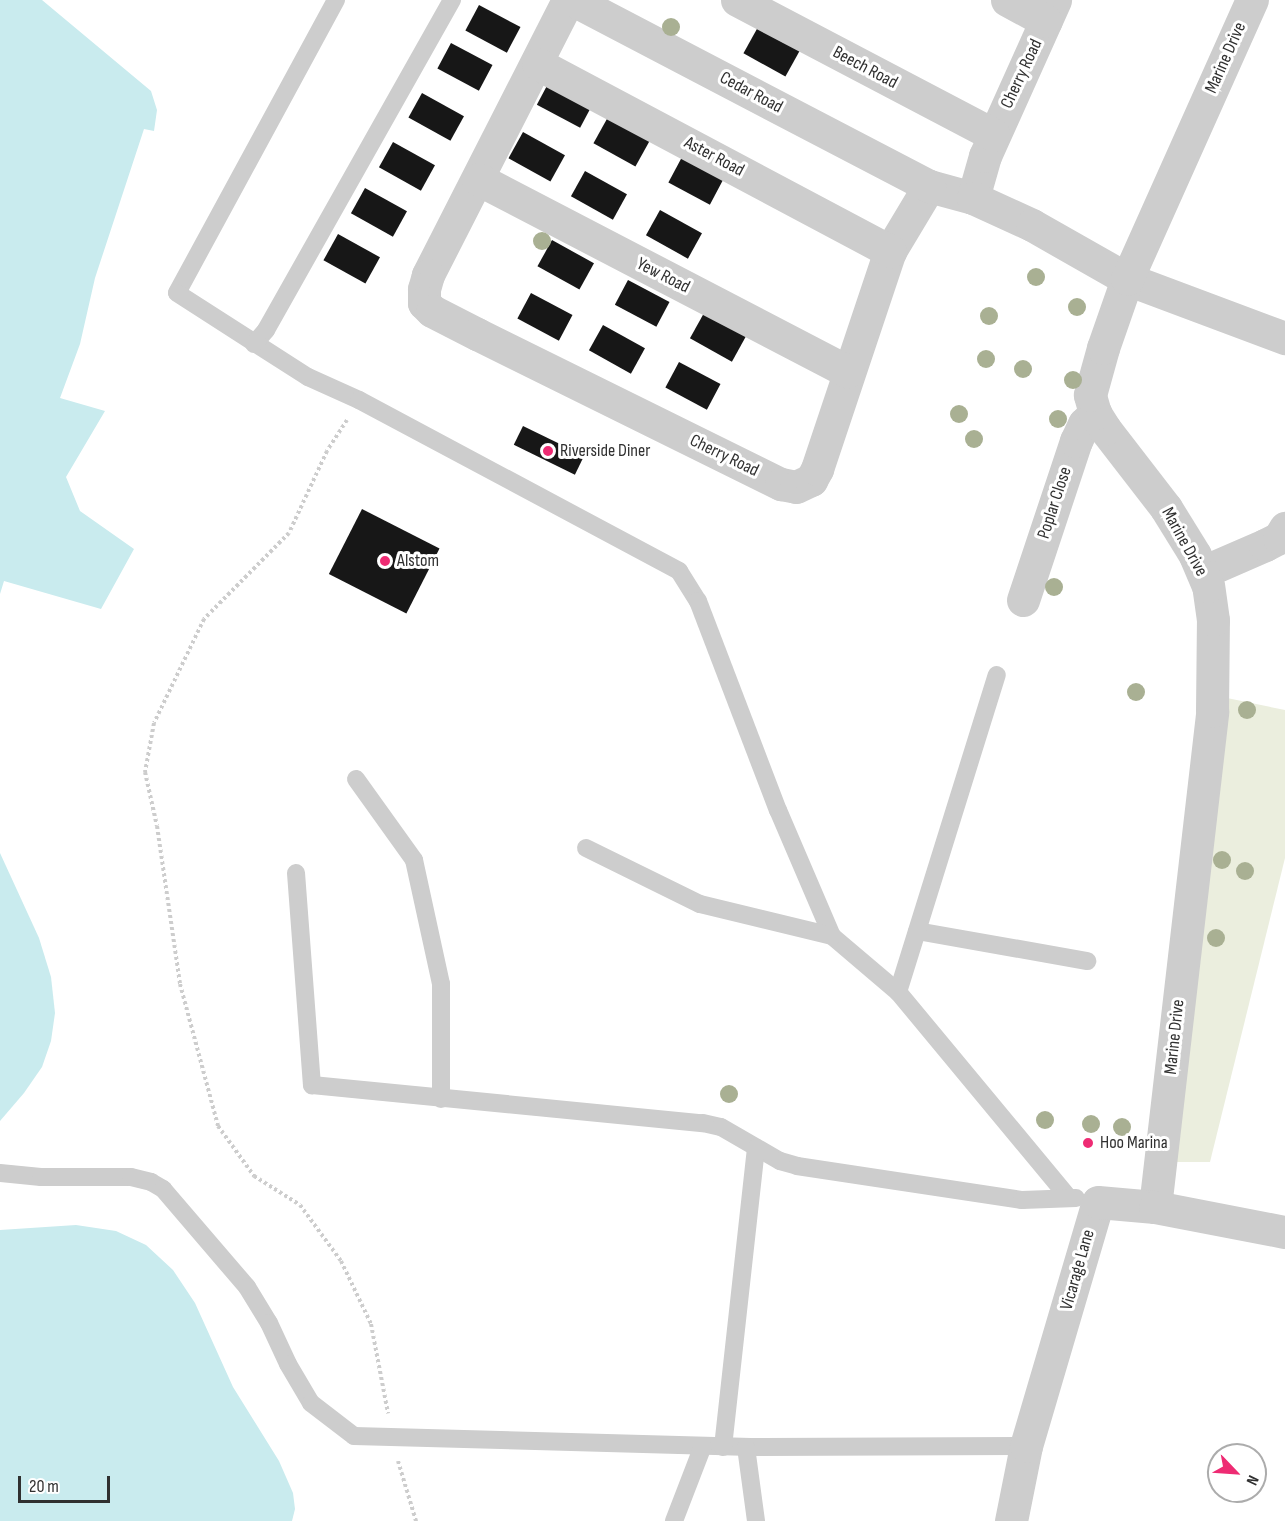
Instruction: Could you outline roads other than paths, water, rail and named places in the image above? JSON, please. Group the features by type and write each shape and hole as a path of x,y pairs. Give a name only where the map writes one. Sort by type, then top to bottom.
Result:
{"street":[{"name":"Cherry Road","path":"571,0 424,283 424,303 432,311 782,484 796,488 811,480 817,469 890,251 929,186"},
{"name":"Cedar Road","path":"571,0 929,186"},
{"name":"Beech Road","path":"736,0 994,135"},
{"path":"1007,0 1051,11"},
{"name":"Marine Drive","path":"1155,1207 1212,711 1214,620 1203,572 1166,507 1116,444 1095,413 1091,392 1127,279 1252,0"},
{"name":"Cherry Road","path":"973,198 979,172 994,135 1051,11"},
{"name":"Aster Road","path":"538,64 890,251"},
{"name":"Yew Road","path":"478,179 848,372"},
{"path":"929,186 973,198 1032,225 1127,279 1285,338"},
{"name":"Poplar Close","path":"1023,600 1076,441 1084,424 1095,413"},
{"path":"1203,572 1265,545 1279,537 1285,528"},
{"path":"1083,1199 1155,1207 1285,1232"},
{"name":"Vicarage Lane","path":"1011,1521 1083,1199"}],"lane":[{"path":"336,0 177,293 308,377 359,400 679,571 698,601 786,830 832,936 898,992 1083,1199"},
{"path":"254,344 266,330 452,0"},
{"path":"898,992 997,675"},
{"path":"356,779 414,860 441,984 441,1099"},
{"path":"586,848 699,903 832,936"},
{"path":"296,873 312,1085 703,1123 721,1127 784,1163 797,1166 1022,1200 1083,1199"},
{"path":"917,931 1087,961"},
{"path":"723,1446 756,1148"},
{"path":"0,1173 41,1177 131,1177 158,1185 174,1199 247,1287 269,1323 303,1391 316,1409 354,1436 393,1439 746,1447 1026,1446"},
{"path":"674,1521 702,1446"},
{"path":"746,1447 756,1521"}],"water":[{"path":"0,0 42,0 151,91 157,110 154,131 144,129 95,278 80,344 60,398 105,411 66,477 80,511 134,549 101,609 4,581 0,594"},
{"path":"0,853 39,938 51,977 55,1013 51,1041 42,1067 0,1121"},
{"path":"76,1225 116,1231 146,1245 173,1270 195,1303 233,1387 279,1461 293,1493 295,1509 292,1521 0,1521 0,1230"}],"place":[{"name":"Riverside Diner","path":"548,451"},
{"name":"Alstom","path":"385,561"},
{"name":"Hoo Marina","path":"1088,1143"}]}
